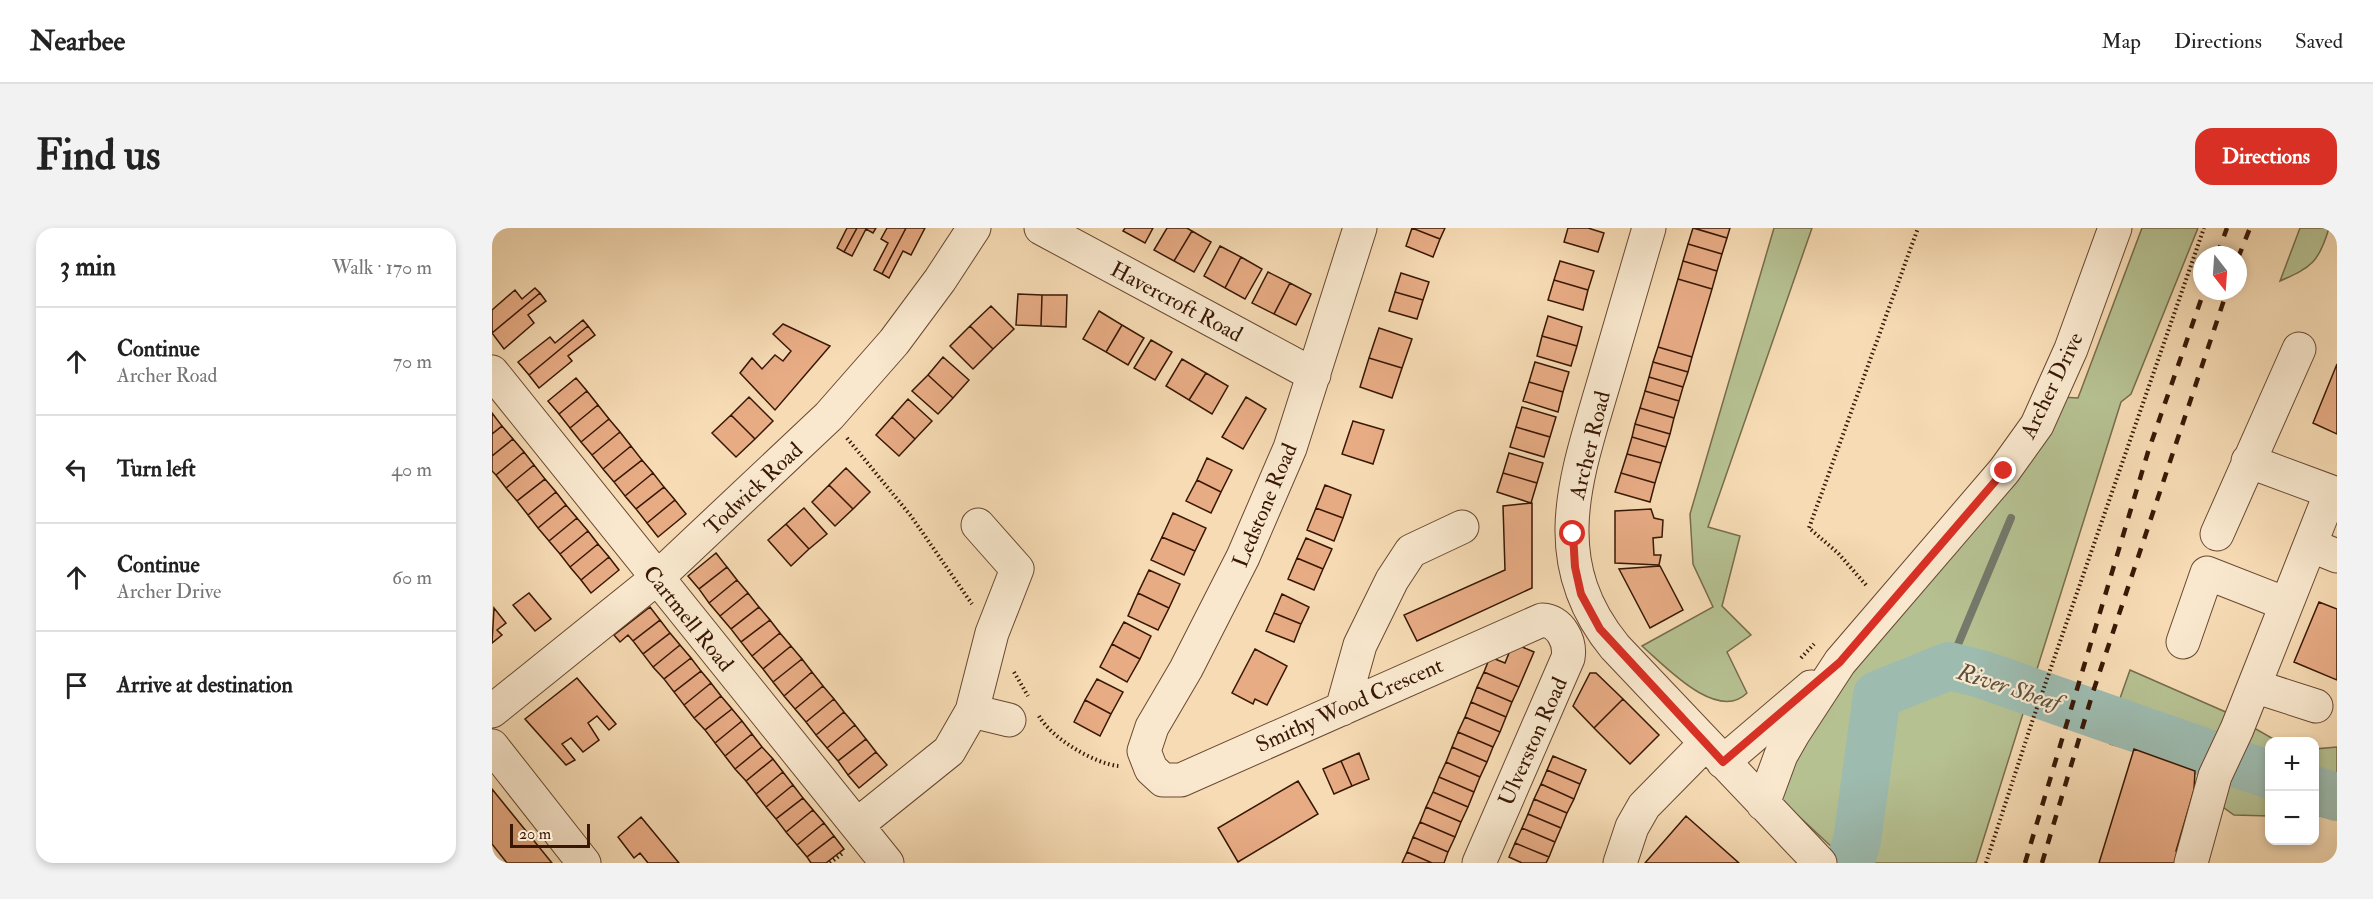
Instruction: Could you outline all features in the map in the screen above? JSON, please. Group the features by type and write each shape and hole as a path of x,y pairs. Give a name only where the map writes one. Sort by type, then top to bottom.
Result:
{"street":[{"name":"Todwick Road","path":"492,711 657,578 829,416 894,342 940,280 974,228"},
{"name":"Havercroft Road","path":"1041,228 1314,375"},
{"name":"Ledstone Road","path":"1151,769 1144,751 1152,727 1186,669 1243,557 1290,448 1360,228"},
{"name":"Archer Road","path":"1649,228 1577,475 1574,506 1575,567 1583,598 1600,629 1820,863"},
{"name":"Archer Drive","path":"1828,652 1879,592 2004,471 2037,425 2071,350 2115,228"},
{"path":"2217,534 2299,349"},
{"name":"Cartmell Road","path":"492,372 887,863"},
{"path":"2191,863 2215,776 2236,730 2286,604 2324,550 2334,493 2248,461"},
{"path":"857,825 949,751 972,711 999,616 1017,568 978,525"},
{"path":"1342,709 1360,645 1392,580 1411,551 1462,527"},
{"path":"2183,642 2207,573 2286,604"},
{"name":"Smithy Wood Crescent","path":"1151,769 1163,780 1181,780 1523,628 1543,620 1551,622"},
{"name":"Ulverston Road","path":"1479,863 1568,658 1567,641 1559,627 1551,622"},
{"path":"1620,863 1632,827 1644,806 1714,752 1828,652"},
{"path":"1763,804 1781,755 1828,652"},
{"path":"2254,686 2316,706"},
{"path":"972,711 1009,720"},
{"path":"492,746 584,863"}],"path":[{"path":"1879,592 1809,528 1918,228"},
{"path":"1986,863 2032,722 2204,228"},
{"path":"1859,593 1879,592"},
{"path":"1793,665 1828,652"}],"green space":[{"path":"1774,228 1812,228 1708,527 1740,536 1722,606 1751,635 1727,652 1747,693 1735,700 1721,701 1692,688 1642,646 1713,607 1693,564 1690,514"},
{"path":"2142,228 2198,228 2131,394 2121,402 1976,863 1849,863 1777,796 1827,698 2060,397 2078,398"},
{"path":"2300,228 2329,228 2322,249 2313,262 2300,272 2280,281"},
{"path":"2130,670 2228,713 2270,737 2265,737 2265,816 2234,815 2220,805 2216,739 2212,743 2197,736 2157,730 2128,749 2110,744 2106,738"},
{"path":"2337,747 2337,817 2319,816 2319,749"}],"building":[{"path":"847,228 857,228 844,252 837,248"},
{"path":"857,228 876,228 873,233 866,229 852,256 844,252"},
{"path":"887,228 906,228 882,274 874,270 888,243 881,239"},
{"path":"906,228 925,228 911,255 903,251 889,278 882,274"},
{"path":"1125,228 1153,228 1145,243 1123,231"},
{"path":"1167,228 1187,228 1192,231 1174,261 1154,250"},
{"path":"1412,228 1440,239 1433,257 1406,246"},
{"path":"1412,228 1445,228 1440,239"},
{"path":"1568,228 1588,228 1604,233 1598,252 1564,242"},
{"path":"1693,228 1727,238 1722,254 1688,244"},
{"path":"1694,228 1730,228 1727,238"},
{"path":"1192,231 1211,242 1194,272 1174,261"},
{"path":"1688,244 1722,254 1717,271 1683,261"},
{"path":"1220,246 1241,257 1225,288 1204,276"},
{"path":"1241,257 1262,269 1245,299 1225,288"},
{"path":"1560,261 1594,271 1588,290 1554,280"},
{"path":"1683,261 1717,271 1712,289 1678,279"},
{"path":"1268,272 1290,283 1274,314 1252,303"},
{"path":"1401,273 1429,282 1423,300 1395,292"},
{"path":"1678,279 1712,289 1692,357 1658,347"},
{"path":"1554,280 1588,290 1583,310 1548,300"},
{"path":"1290,283 1311,294 1296,325 1274,314"},
{"path":"535,288 540,293 492,333 492,310 515,290 522,299"},
{"path":"1395,292 1423,300 1417,319 1389,311"},
{"path":"540,293 546,301 528,315 534,323 504,349 492,333"},
{"path":"1018,294 1042,295 1041,326 1016,325"},
{"path":"1042,295 1067,295 1066,327 1041,326"},
{"path":"991,306 1014,329 993,349 970,326"},
{"path":"1099,311 1122,325 1106,352 1083,339"},
{"path":"1548,316 1582,327 1577,346 1542,336"},
{"path":"583,320 588,326 529,375 518,362 550,337 555,343"},
{"path":"783,324 830,346 775,410 740,373 752,358 762,369 775,355 783,361 791,351 773,334"},
{"path":"1122,325 1144,338 1128,365 1106,352"},
{"path":"588,326 595,335 568,356 572,361 539,388 529,375"},
{"path":"970,326 993,349 973,369 950,346"},
{"path":"1379,328 1412,339 1402,368 1369,358"},
{"path":"1542,336 1577,346 1571,366 1537,356"},
{"path":"1151,340 1172,352 1155,380 1134,368"},
{"path":"1658,347 1692,357 1688,372 1653,362"},
{"path":"943,357 969,380 953,398 928,375"},
{"path":"1369,358 1402,368 1392,398 1360,387"},
{"path":"1182,359 1206,373 1189,400 1166,386"},
{"path":"1535,362 1569,372 1563,392 1529,382"},
{"path":"1653,362 1688,372 1683,387 1649,377"},
{"path":"2337,364 2337,434 2313,423"},
{"path":"1206,373 1228,386 1212,414 1189,400"},
{"path":"928,375 953,398 938,414 912,391"},
{"path":"1649,377 1683,387 1679,401 1645,391"},
{"path":"576,378 587,391 559,414 548,401"},
{"path":"1529,382 1563,392 1558,412 1523,401"},
{"path":"587,391 598,405 570,428 559,414"},
{"path":"1645,391 1679,401 1674,418 1640,408"},
{"path":"749,397 773,421 755,439 731,415"},
{"path":"1246,397 1266,409 1243,449 1222,437"},
{"path":"908,399 932,421 915,439 892,417"},
{"path":"598,405 609,419 581,442 570,428"},
{"path":"1522,407 1556,417 1550,437 1516,427"},
{"path":"1640,408 1674,418 1670,434 1635,424"},
{"path":"492,413 502,426 492,434"},
{"path":"731,415 755,439 736,457 712,433"},
{"path":"892,417 915,439 899,456 876,435"},
{"path":"609,419 620,432 592,455 581,442"},
{"path":"1353,421 1384,430 1373,464 1342,454"},
{"path":"1635,424 1670,434 1666,447 1632,437"},
{"path":"502,426 513,439 492,456 492,434"},
{"path":"1516,427 1550,437 1544,457 1510,447"},
{"path":"620,432 631,446 603,469 592,455"},
{"path":"1632,437 1666,447 1661,463 1627,454"},
{"path":"513,439 524,452 496,475 492,471 492,456"},
{"path":"631,446 642,460 614,482 603,469"},
{"path":"524,452 534,465 506,488 496,475"},
{"path":"1509,453 1543,463 1537,483 1503,473"},
{"path":"1627,454 1661,463 1655,483 1621,473"},
{"path":"1207,458 1232,470 1221,492 1197,480"},
{"path":"642,460 653,473 625,496 614,482"},
{"path":"534,465 545,479 517,501 506,488"},
{"path":"846,468 870,492 853,509 829,485"},
{"path":"653,473 664,487 636,509 625,496"},
{"path":"1503,473 1537,483 1531,503 1497,492"},
{"path":"1621,473 1655,483 1650,502 1615,492"},
{"path":"545,479 556,492 528,515 517,501"},
{"path":"1197,480 1221,492 1211,513 1186,501"},
{"path":"829,485 853,509 835,526 812,502"},
{"path":"1325,485 1351,495 1343,518 1316,508"},
{"path":"664,487 675,500 647,523 636,509"},
{"path":"556,492 566,505 538,528 528,515"},
{"path":"675,500 686,514 658,537 647,523"},
{"path":"1532,503 1532,588 1417,641 1404,615 1505,570 1503,506"},
{"path":"566,505 577,518 549,541 538,528"},
{"path":"804,508 827,534 809,549 786,524"},
{"path":"1316,508 1343,518 1334,541 1307,530"},
{"path":"1651,509 1654,518 1663,520 1662,537 1653,538 1654,555 1661,555 1659,565 1615,563 1615,511"},
{"path":"1173,513 1206,528 1195,551 1162,537"},
{"path":"577,518 588,531 560,554 549,541"},
{"path":"786,524 809,549 791,566 768,540"},
{"path":"588,531 598,544 570,567 560,554"},
{"path":"1162,537 1195,551 1184,575 1151,560"},
{"path":"1306,538 1332,549 1323,569 1297,558"},
{"path":"598,544 609,557 581,580 570,567"},
{"path":"716,553 727,567 699,589 688,576"},
{"path":"609,557 619,570 591,593 581,580"},
{"path":"1297,558 1323,569 1314,590 1288,579"},
{"path":"1660,566 1683,610 1650,628 1619,569"},
{"path":"727,567 737,580 709,603 699,589"},
{"path":"1149,570 1180,584 1169,608 1138,593"},
{"path":"737,580 748,593 720,616 709,603"},
{"path":"529,593 551,619 535,631 513,605"},
{"path":"748,593 759,607 731,629 720,616"},
{"path":"1138,593 1169,608 1158,630 1128,616"},
{"path":"1282,594 1309,607 1301,624 1274,613"},
{"path":"2319,602 2337,609 2337,680 2294,662"},
{"path":"650,607 660,620 633,641 628,635 620,642 614,635"},
{"path":"759,607 770,620 741,642 731,629"},
{"path":"494,608 506,623 497,630 502,635 492,643"},
{"path":"1274,613 1301,624 1294,642 1266,631"},
{"path":"660,620 670,633 643,654 633,641"},
{"path":"770,620 780,633 752,656 741,642"},
{"path":"1124,622 1151,636 1140,659 1112,644"},
{"path":"670,633 680,645 653,667 643,654"},
{"path":"780,633 791,646 763,669 752,656"},
{"path":"1513,643 1534,652 1519,687 1484,672 1490,657 1505,663"},
{"path":"1112,644 1140,659 1127,682 1100,667"},
{"path":"680,645 691,658 664,679 653,667"},
{"path":"791,646 802,659 773,682 763,669"},
{"path":"1255,649 1287,666 1267,705 1255,699 1253,704 1232,693"},
{"path":"691,658 701,671 674,692 664,679"},
{"path":"802,659 812,672 784,696 773,682"},
{"path":"701,671 711,683 684,705 674,692"},
{"path":"812,672 823,686 795,709 784,696"},
{"path":"1484,672 1519,687 1512,702 1477,687"},
{"path":"1590,673 1596,673 1623,699 1594,728 1573,706"},
{"path":"577,678 616,724 609,730 597,716 588,723 599,740 583,752 571,738 562,744 575,760 566,765 525,719"},
{"path":"1097,679 1123,692 1111,714 1085,700"},
{"path":"711,683 721,696 694,718 684,705"},
{"path":"823,686 834,699 806,722 795,709"},
{"path":"1477,687 1512,702 1506,717 1471,702"},
{"path":"721,696 732,709 705,730 694,718"},
{"path":"834,699 844,712 816,735 806,722"},
{"path":"1623,699 1659,735 1630,764 1594,728"},
{"path":"1085,700 1111,714 1100,736 1074,722"},
{"path":"1471,702 1506,717 1500,732 1465,717"},
{"path":"732,709 742,721 715,743 705,730"},
{"path":"844,712 855,725 827,748 816,735"},
{"path":"1465,717 1500,732 1493,747 1458,732"},
{"path":"742,721 752,734 725,756 715,743"},
{"path":"855,725 866,739 838,761 827,748"},
{"path":"1458,732 1493,747 1487,762 1452,747"},
{"path":"752,734 762,747 735,769 725,756"},
{"path":"866,739 876,752 848,775 838,761"},
{"path":"762,747 773,759 746,781 735,769"},
{"path":"1452,747 1487,762 1480,777 1446,762"},
{"path":"2134,749 2195,771 2194,790 2176,851 2185,854 2186,863 2099,863"},
{"path":"876,752 887,765 859,788 848,775"},
{"path":"1359,753 1369,779 1352,786 1341,761"},
{"path":"1553,756 1586,770 1580,784 1547,770"},
{"path":"773,759 783,772 756,794 746,781"},
{"path":"1341,761 1352,786 1334,794 1323,769"},
{"path":"1446,762 1480,777 1474,792 1439,777"},
{"path":"1547,770 1580,784 1574,799 1541,784"},
{"path":"783,772 793,785 766,807 756,794"},
{"path":"1439,777 1474,792 1468,807 1433,792"},
{"path":"1298,781 1318,814 1238,862 1218,828"},
{"path":"1541,784 1574,799 1567,813 1534,799"},
{"path":"793,785 803,798 776,819 766,807"},
{"path":"492,789 552,863 507,863 492,844"},
{"path":"1433,792 1468,807 1461,822 1426,807"},
{"path":"803,798 813,810 786,832 776,819"},
{"path":"1534,799 1567,813 1561,828 1528,814"},
{"path":"1426,807 1461,822 1455,837 1420,822"},
{"path":"813,810 824,823 797,845 786,832"},
{"path":"1528,814 1561,828 1555,842 1522,828"},
{"path":"1686,816 1739,863 1645,863"},
{"path":"641,817 679,863 648,863 640,853 634,858 618,837"},
{"path":"1420,822 1455,837 1448,852 1413,837"},
{"path":"824,823 834,836 807,857 797,845"},
{"path":"1522,828 1555,842 1549,857 1515,843"},
{"path":"834,836 844,849 826,863 811,863 807,857"},
{"path":"1413,837 1448,852 1444,863 1432,863 1407,852"},
{"path":"1515,843 1549,857 1546,863 1522,863 1509,857"},
{"path":"1407,852 1432,863 1402,863"}],"waterway":[{"path":"1949,666 2011,518"},
{"name":"River Sheaf","path":"1850,863 1857,841 1877,695 1949,666 1981,674 2265,773"},
{"name":"River Sheaf","path":"2317,791 2337,797"}],"railway":[{"path":"2220,246 2227,228"},
{"path":"2243,246 2250,228"},
{"path":"2025,863 2148,452 2201,300"},
{"path":"2042,863 2093,692 2224,300"}],"route":[{"path":"1573,534 1575,567 1581,594 1600,629 1723,762 1840,662 2004,471"}]}
